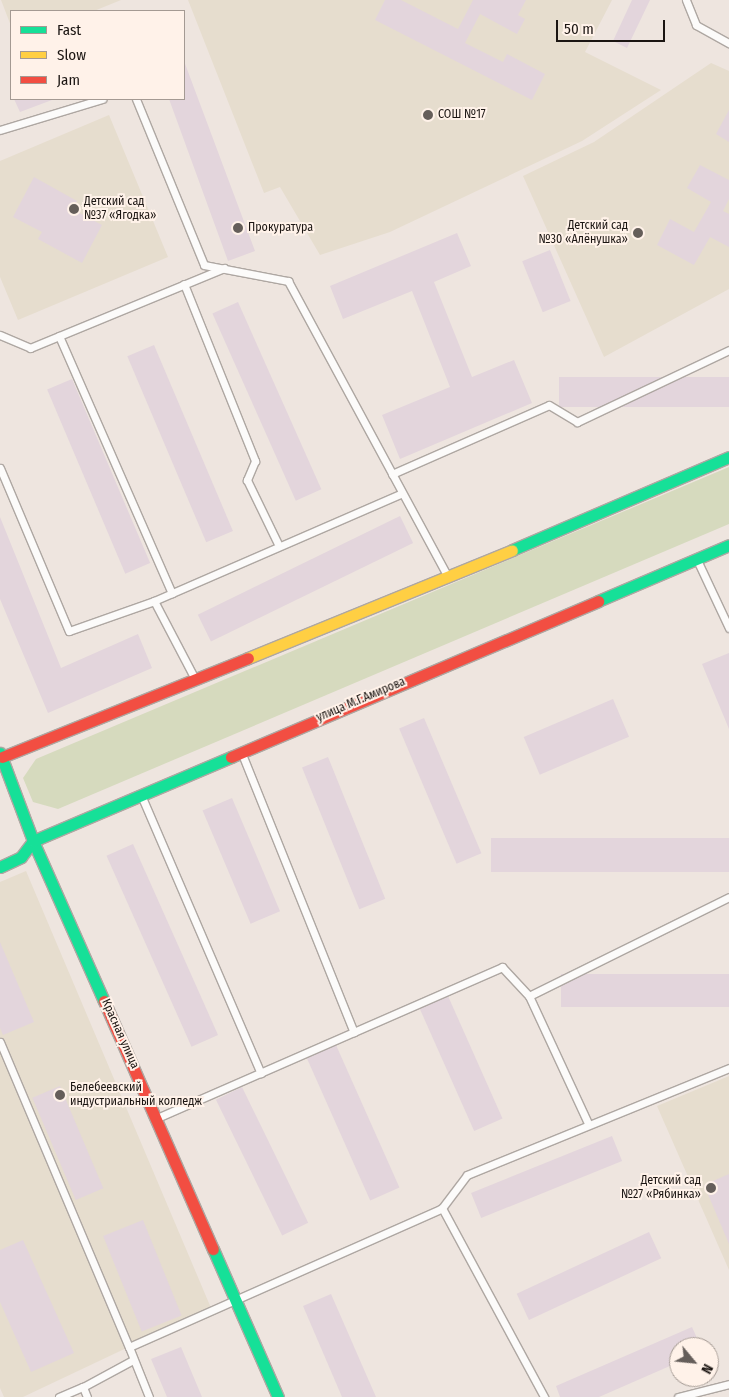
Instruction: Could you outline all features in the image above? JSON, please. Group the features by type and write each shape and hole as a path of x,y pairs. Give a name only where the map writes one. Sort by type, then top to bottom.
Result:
{"street":[{"path":"1,755 448,577 729,457"},
{"name":"улица М.Г.Амирова","path":"0,866 21,857 33,842 141,794 729,545"},
{"name":"Красная улица","path":"1,755 33,842 157,1118 278,1397"}],"lane":[{"path":"686,0 696,25 729,43"},
{"path":"0,130 99,100"},
{"path":"136,100 204,265 288,280 448,577"},
{"path":"0,335 30,348 224,268"},
{"path":"184,284 255,461 247,480 279,546"},
{"path":"59,336 172,593"},
{"path":"392,474 549,405 577,422 729,350"},
{"path":"0,468 69,630 154,601 402,492"},
{"path":"696,558 729,628"},
{"path":"154,601 195,679"},
{"path":"241,751 354,1032"},
{"path":"141,794 261,1073"},
{"path":"529,996 729,897"},
{"path":"157,1118 502,967 529,996 588,1123"},
{"path":"0,1042 149,1397"},
{"path":"129,1347 442,1208 467,1175 588,1123 729,1068"},
{"path":"442,1208 544,1397"},
{"path":"59,1397 83,1387 133,1360"},
{"path":"678,1397 729,1384"},
{"path":"83,1387 87,1397"}],"shaded area":[{"path":"1,0 121,0 96,10 10,10 10,23"},
{"name":"СОШ №17","path":"188,0 612,0 585,52 661,90 582,141 390,232 320,255 280,187 264,193"},
{"name":"Детский сад №30 «Алёнушка»","path":"711,63 729,71 729,289 604,357 523,176 594,142"},
{"name":"Детский сад №37 «Ягодка»","path":"109,115 168,257 18,320 0,277 0,161"},
{"name":"Белебеевский индустриальный колледж","path":"26,871 211,1308 23,1397 4,1397 0,1388 0,882"},
{"name":"Детский сад №27 «Рябинка»","path":"729,1076 729,1270 657,1106"}],"green space":[{"path":"729,467 729,524 58,809 33,802 23,778 36,759"}],"building":[{"path":"385,0 401,0 458,29 473,0 526,0 518,15 525,19 517,34 480,14 465,43 503,62 507,54 545,74 532,100 375,20"},
{"path":"632,0 650,0 627,48 613,41"},
{"path":"185,64 255,251 228,261 169,100 185,100"},
{"path":"14,100 52,100 20,112"},
{"path":"729,110 729,142 716,134"},
{"path":"700,165 729,180 729,199 723,211 729,214 729,247 710,237 694,265 657,245 670,219 694,232 711,202 687,188"},
{"path":"34,177 77,201 72,209 102,225 82,263 38,239 42,232 13,217"},
{"path":"457,233 471,266 434,282 472,377 514,360 532,403 400,459 382,415 450,387 412,291 343,319 330,286"},
{"path":"550,250 571,301 543,312 522,261"},
{"path":"238,302 321,489 296,501 212,313"},
{"path":"154,345 233,531 206,542 127,356"},
{"path":"559,377 729,377 729,407 559,407"},
{"path":"72,379 150,563 125,574 47,390"},
{"path":"400,516 413,543 211,642 198,615"},
{"path":"0,517 61,668 138,634 152,668 48,713 0,599"},
{"path":"729,653 729,729 702,664"},
{"path":"613,699 629,737 540,775 524,737"},
{"path":"424,718 481,853 457,864 399,729"},
{"path":"328,757 385,899 359,909 302,767"},
{"path":"232,798 280,911 251,924 203,811"},
{"path":"491,838 729,838 729,872 491,872"},
{"path":"133,844 218,1035 192,1047 107,856"},
{"path":"0,942 34,1022 3,1035 0,1028"},
{"path":"561,974 729,974 729,1007 561,1007"},
{"path":"448,996 503,1118 474,1131 420,1009"},
{"path":"336,1045 399,1188 370,1201 307,1058"},
{"path":"60,1086 103,1188 76,1200 32,1098"},
{"path":"242,1087 308,1223 282,1235 216,1100"},
{"path":"612,1136 622,1161 481,1218 471,1193"},
{"path":"729,1174 729,1244 704,1185"},
{"path":"143,1220 182,1315 142,1332 103,1236"},
{"path":"649,1232 661,1258 529,1320 517,1294"},
{"path":"23,1240 74,1353 31,1372 0,1302 0,1250"},
{"path":"331,1294 376,1397 342,1397 303,1306"},
{"path":"692,1327 696,1337 669,1337 669,1366 599,1397 560,1397 556,1386"},
{"path":"181,1347 202,1397 167,1397 151,1359"}],"traffic: fast":[{"path":"512,550 729,457"},
{"path":"598,601 729,545"},
{"path":"0,753 33,841 104,1001"},
{"path":"0,867 21,857 33,841 231,757"},
{"path":"213,1249 278,1397"}],"traffic: slow":[{"path":"248,658 512,550"}],"traffic: jam":[{"path":"231,757 598,601"},
{"path":"2,757 248,658"},
{"path":"104,1001 213,1249"}],"place":[{"name":"СОШ №17","path":"428,115"},
{"name":"Детский сад №37 «Ягодка»","path":"74,209"},
{"name":"Прокуратура","path":"238,228"},
{"name":"Детский сад №30 «Алёнушка»","path":"638,233"},
{"name":"Белебеевский индустриальный колледж","path":"60,1095"},
{"name":"Детский сад №27 «Рябинка»","path":"711,1188"}]}
